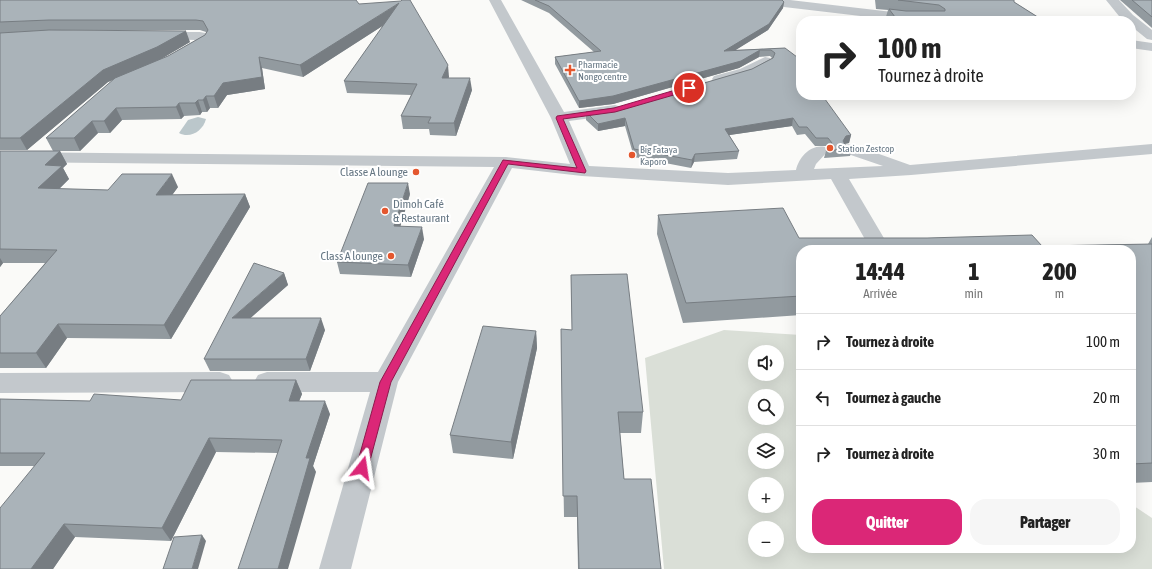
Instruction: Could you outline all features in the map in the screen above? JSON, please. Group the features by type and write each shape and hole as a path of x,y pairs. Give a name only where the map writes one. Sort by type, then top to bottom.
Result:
{"street":[{"path":"496,0 559,118 582,171"},
{"path":"1112,0 1126,16"},
{"path":"784,3 892,16"},
{"path":"1136,24 1152,36"},
{"path":"145,36 200,36 203,42 167,63"},
{"path":"1136,45 1152,47"},
{"path":"703,84 745,72 765,61"},
{"path":"559,118 615,110 630,105"},
{"path":"34,156 51,141"},
{"path":"0,157 34,156 506,162 582,171 728,179 911,170 1152,148"},
{"path":"851,149 911,170"},
{"path":"804,176 807,162 819,151"},
{"path":"335,569 386,382 506,162"},
{"path":"837,174 878,245"},
{"path":"0,383 386,382"}],"shaded area":[{"path":"198,117 206,119 202,127 196,133 183,135 179,133 188,120"},
{"path":"724,330 796,335 796,553 1136,553 1136,507 1152,518 1152,569 664,569 645,358"}],"building":[{"path":"0,0 356,0 359,4 410,0 448,65 442,78 470,78 454,123 428,123 431,117 401,116 417,84 344,81 399,3 300,65 259,57 262,77 223,83 214,96 206,96 203,100 198,100 195,103 179,103 176,107 116,108 104,121 92,121 74,138 46,138 115,78 168,56 205,35 208,30 203,21 196,20 49,20 0,22"},
{"path":"535,0 782,0 784,2 769,24 724,51 785,48 796,56 796,100 826,100 851,135 846,136 843,141 846,146 852,148 826,151 832,143 828,138 816,138 807,127 799,127 793,118 725,129 739,151 695,154 692,160 634,149 625,118 598,124 586,112 622,107 752,69 773,58 775,53 771,50 760,50 741,61 613,96 579,101 555,57 601,51 549,6"},
{"path":"898,0 1014,0 1014,2 1036,16 894,16 889,9 906,11 945,11 945,9 939,5"},
{"path":"1132,0 1152,0 1152,17"},
{"path":"49,30 186,31 157,47 103,70 20,138 0,138 0,33"},
{"path":"0,151 60,151 45,165 62,166 38,188 108,190 122,174 172,174 156,195 245,194 164,325 58,324 36,353 0,353 0,316 57,250 0,249"},
{"path":"368,183 408,183 394,226 422,227 408,265 337,262"},
{"path":"783,208 799,238 927,238 1032,235 1041,245 796,245 796,296 686,303 658,215"},
{"path":"1152,244 1152,463 1136,464 1136,245 1097,245"},
{"path":"254,263 284,273 232,318 321,318 306,359 204,359"},
{"path":"627,274 643,412 618,412 624,479 651,479 661,569 579,569 577,496 563,496 561,329 572,330 571,275"},
{"path":"483,326 536,331 511,442 450,435"},
{"path":"191,380 296,380 289,401 325,401 306,458 310,458 278,569 238,569 282,440 209,438 162,528 64,524 31,569 0,569 0,508 45,453 0,453 0,399 90,401 94,394 181,400"},
{"path":"202,535 192,569 163,569 174,537"}],"place":[{"name":"Pharmacie Nongo centre","path":"570,70"},
{"name":"Station Zestcop","path":"830,148"},
{"name":"Big Fataya Kaporo","path":"632,155"},
{"name":"Classe A lounge","path":"416,172"},
{"name":"Dimoh Café & Restaurant","path":"385,211"},
{"name":"Class A lounge","path":"391,256"}],"route":[{"path":"362,468 386,382 506,162 582,171 559,118 615,110 689,88"}]}
